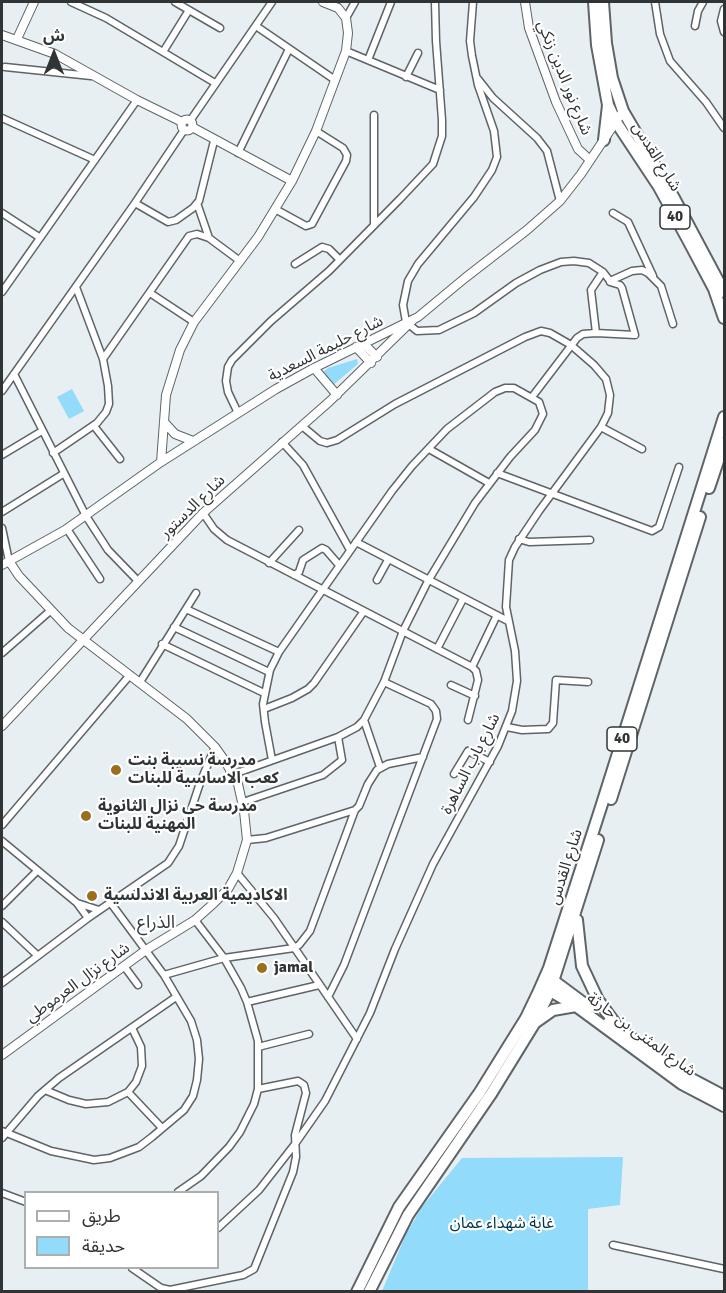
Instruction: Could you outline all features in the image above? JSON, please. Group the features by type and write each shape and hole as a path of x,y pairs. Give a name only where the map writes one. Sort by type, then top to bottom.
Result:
{"highway":[{"name":"شارع القدس","path":"594,2 601,75 608,105 616,122 659,187 714,288 724,318"},
{"name":"شارع القدس","path":"603,2 614,89 623,111 674,198 724,292"},
{"path":"608,105 605,138 627,138"},
{"name":"شارع القدس","path":"369,1292 408,1215 491,1094 534,1024 724,417"},
{"name":"شارع القدس","path":"357,1292 403,1200 480,1092 547,984 577,911 724,443"},
{"path":"577,911 582,966 598,1000 619,1029"},
{"name":"شارع المثنى بن حارثة","path":"547,984 682,1084 724,1106"},
{"name":"شارع المثنى بن حارثة","path":"547,984 619,1029 684,1075 724,1096"},
{"path":"534,1024 553,1010 576,1006"}],"street":[{"path":"17,39 34,2"},
{"path":"71,2 106,18 215,83"},
{"path":"175,2 220,28"},
{"path":"2,391 135,203 272,2"},
{"path":"161,462 168,385 180,350 194,322 240,261 292,181 316,131 346,51 348,33 346,18 338,8 323,2"},
{"path":"346,18 355,2"},
{"path":"368,60 391,2"},
{"path":"238,412 228,392 226,381 228,367 232,360 271,321 318,281 433,164 442,136 435,2"},
{"path":"473,2 470,40 476,76 494,131 497,157 492,170 474,197 418,264 408,281 403,305 410,322 422,332 439,330 474,313 525,278 561,262 589,263 603,272 610,281 622,288 634,335 582,334 532,397"},
{"name":"شارع نور الدين زنكي","path":"525,2 527,22 556,102 578,149 590,160"},
{"path":"656,2 660,34 670,61 706,102 724,128"},
{"path":"695,26 698,11 703,2"},
{"path":"724,9 721,21 724,32"},
{"path":"163,52 189,10"},
{"path":"256,26 335,80"},
{"path":"2,35 55,54 137,100 292,181"},
{"path":"238,153 289,49"},
{"path":"346,51 406,78 440,90"},
{"path":"406,78 418,52"},
{"path":"5,67 96,76"},
{"path":"476,76 493,98 548,151 560,201"},
{"path":"2,292 137,100"},
{"name":"شارع حليمة السعدية","path":"8,560 67,529 161,462 238,412 314,368 410,322 527,230 560,201 623,111"},
{"path":"374,115 374,224"},
{"path":"2,118 95,160"},
{"path":"275,209 300,223 309,225 312,224 324,203 347,156 343,148 316,131"},
{"path":"135,203 168,222 176,220 193,208 197,203 214,141"},
{"path":"197,203 209,238"},
{"path":"2,213 39,237"},
{"path":"613,213 628,222 653,276 663,291 673,324"},
{"path":"103,359 189,236 197,234 209,238 240,261"},
{"path":"295,264 322,247 329,249 339,259"},
{"path":"610,281 638,270 653,276"},
{"path":"596,333 591,290 603,272"},
{"path":"53,453 94,426 103,417 109,405 103,359 76,287"},
{"path":"150,293 194,322"},
{"name":"شارع الدستور","path":"2,726 202,513 337,395 410,322"},
{"name":"شارع باب الساهرة","path":"219,1227 259,1190 325,1101 370,1013 416,899 507,727 517,681 506,594 509,560 519,539 601,427 610,404 608,385 594,365 571,345 546,332 536,332 395,404 333,442 320,441 302,426"},
{"path":"360,346 374,360"},
{"path":"314,368 337,395"},
{"path":"14,374 86,516 114,556 138,581"},
{"path":"234,774 338,737 357,727 364,720 384,682 403,632 428,581 463,520 489,483 541,421 543,414 539,402 514,388 505,388 495,392 454,423 412,466 392,491 279,652 269,672 264,693 264,709 272,760"},
{"path":"164,422 174,434 193,441"},
{"path":"94,426 120,459"},
{"path":"601,427 642,449"},
{"path":"2,455 42,430"},
{"path":"282,442 303,465 350,550"},
{"path":"429,449 489,483"},
{"path":"497,473 553,492 648,530 656,531 678,467"},
{"path":"2,512 63,474"},
{"path":"202,513 214,529 227,540 472,667 477,675 475,696 468,720"},
{"path":"2,528 8,560"},
{"path":"67,529 100,579"},
{"path":"269,563 299,530"},
{"path":"519,539 529,542 590,540"},
{"path":"356,542 508,621"},
{"path":"294,576 299,572 303,560 322,548 339,565"},
{"name":"شارع نزال العرموطي","path":"2,1055 146,950 195,920 228,889 237,873 247,840 243,802 234,774 214,747 187,719 50,611 15,572 8,560"},
{"path":"377,580 388,560"},
{"path":"140,682 196,593"},
{"path":"437,649 463,599"},
{"path":"186,609 279,652"},
{"path":"2,653 50,611"},
{"path":"264,709 308,689 364,611"},
{"path":"472,667 497,615"},
{"path":"174,627 269,672"},
{"path":"162,644 264,693"},
{"path":"2,825 130,675"},
{"path":"507,727 522,730 548,729 554,723 556,680 588,682"},
{"path":"328,997 341,973 436,718 435,708 431,704 384,682"},
{"path":"451,685 475,696"},
{"path":"364,720 380,767"},
{"path":"243,802 323,775 342,760 338,737"},
{"path":"2,983 110,902 162,868 174,856 180,846 214,747"},
{"path":"454,774 468,751 490,762"},
{"path":"164,975 224,958 294,948 303,942 310,931 355,810 372,776 380,767 423,758"},
{"path":"247,840 266,838 355,810"},
{"path":"2,841 77,903 88,918"},
{"path":"2,906 37,871"},
{"path":"237,873 274,918 357,1039"},
{"path":"110,902 164,975 176,997 195,1034 199,1065 197,1080 189,1102 184,1110 139,1147 122,1155 94,1160 51,1151 3,1134 45,1090 176,997"},
{"path":"77,903 99,910"},
{"path":"179,1191 201,1176 229,1147 244,1125 258,1089 258,1047 248,1002 224,958 195,920"},
{"path":"2,922 38,956"},
{"path":"124,966 138,985"},
{"path":"248,1002 319,985"},
{"path":"45,1090 86,1104 108,1102 128,1092 136,1082 142,1066 141,1047 132,1028"},
{"path":"258,1047 309,1034"},
{"path":"134,1269 161,1287 170,1290 249,1273 258,1261 293,1172 296,1130 306,1099 304,1085 294,1082 258,1089"},
{"path":"128,1092 162,1128"},
{"path":"2,1193 24,1202"},
{"path":"613,1245 724,1269"}],"green space":[{"path":"357,359 358,364 333,385 323,372 328,368"},
{"path":"72,389 84,411 69,419 57,397"},
{"name":"غابة شهداء عمان","path":"623,1157 620,1205 588,1209 588,1291 382,1291 406,1234 422,1207 462,1158"}],"place":[{"name":"مدرسة نسيبة بنت كعب الاساسية للبنات","path":"116,770"},
{"name":"مدرسة حي نزال الثانوية المهنية للبنات","path":"86,816"},
{"name":"الاكاديمية العربية الاندلسية","path":"92,896"},
{"name":"jamal","path":"262,968"}],"district":[{"name":"الذراع","path":"156,923"}]}
